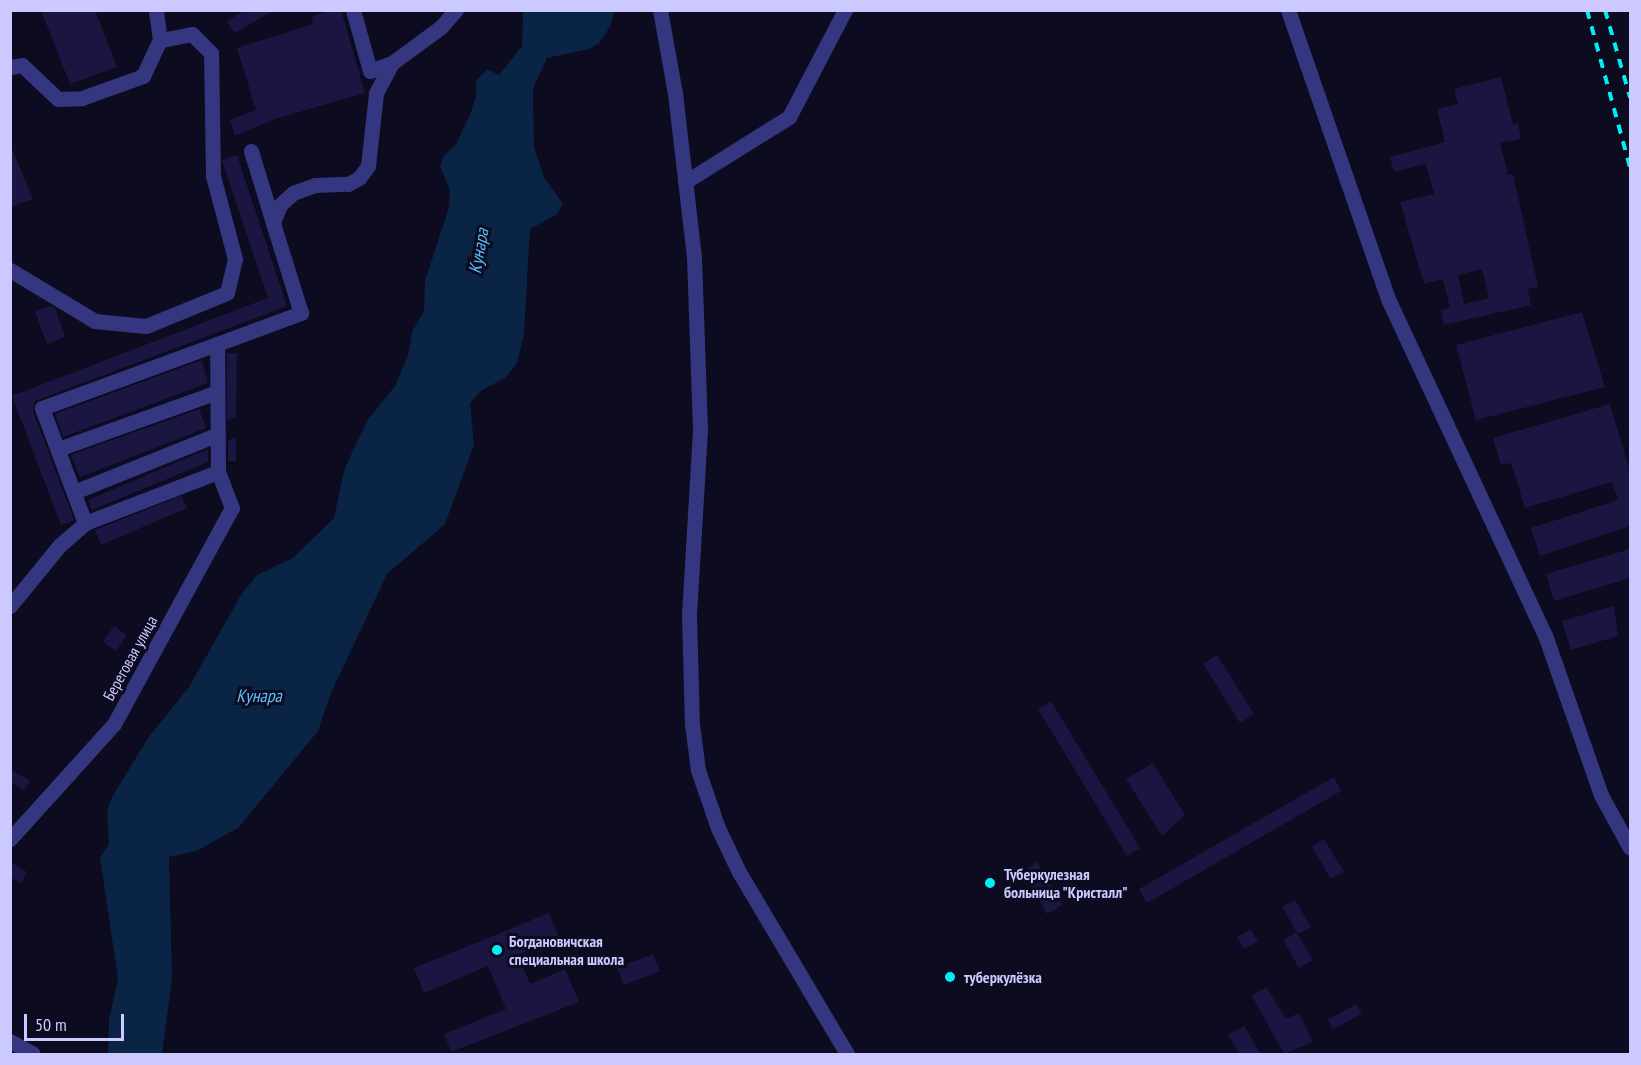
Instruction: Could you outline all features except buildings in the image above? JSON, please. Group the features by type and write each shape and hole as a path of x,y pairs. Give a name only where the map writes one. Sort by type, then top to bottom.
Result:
{"street":[{"path":"10,67 22,65 58,99 82,98 143,76 160,40 156,10"},
{"path":"353,10 370,71 392,63 441,27 456,10"},
{"path":"660,10 675,93 685,182 698,343 700,430 689,613 692,724 698,770 718,828 739,872 847,1054"},
{"path":"685,182 789,117 825,55 845,10"},
{"path":"1288,10 1389,301 1545,634 1601,795 1630,848"},
{"path":"10,270 95,321 146,326 227,293 235,259 213,176 211,53 192,34 160,40"},
{"path":"273,223 280,205 293,193 315,185 348,184 359,178 368,166 376,93 392,63"},
{"path":"85,523 42,408 302,313 251,151"},
{"path":"10,606 60,545 85,523 218,472 217,344"},
{"path":"58,449 217,392"},
{"path":"74,492 218,434"},
{"name":"Береговая улица","path":"10,839 114,724 232,508 218,472"},
{"path":"10,1041 33,1054"}],"water":[{"name":"Кунара","path":"523,11 614,11 611,25 599,43 589,49 547,58 533,89 534,148 544,177 563,204 557,214 530,229 524,334 517,363 505,378 482,390 470,403 474,445 445,524 387,574 331,693 318,731 238,828 196,851 169,857 172,978 162,1054 108,1054 109,1020 118,979 100,857 109,845 107,811 112,797 148,738 189,687 241,595 257,575 293,558 334,518 344,471 354,448 369,418 395,386 408,356 412,332 424,311 425,281 449,207 450,190 440,166 444,155 455,146 470,115 476,96 476,81 487,69 499,75 522,46"}],"railway":[{"path":"1587,10 1630,167"},
{"path":"1605,10 1630,97"}],"place":[{"name":"Туберкулезная больница \"Кристалл\"","path":"990,883"},
{"name":"Богдановичская специальная школа","path":"497,950"},
{"name":"туберкулёзка","path":"950,977"}]}
